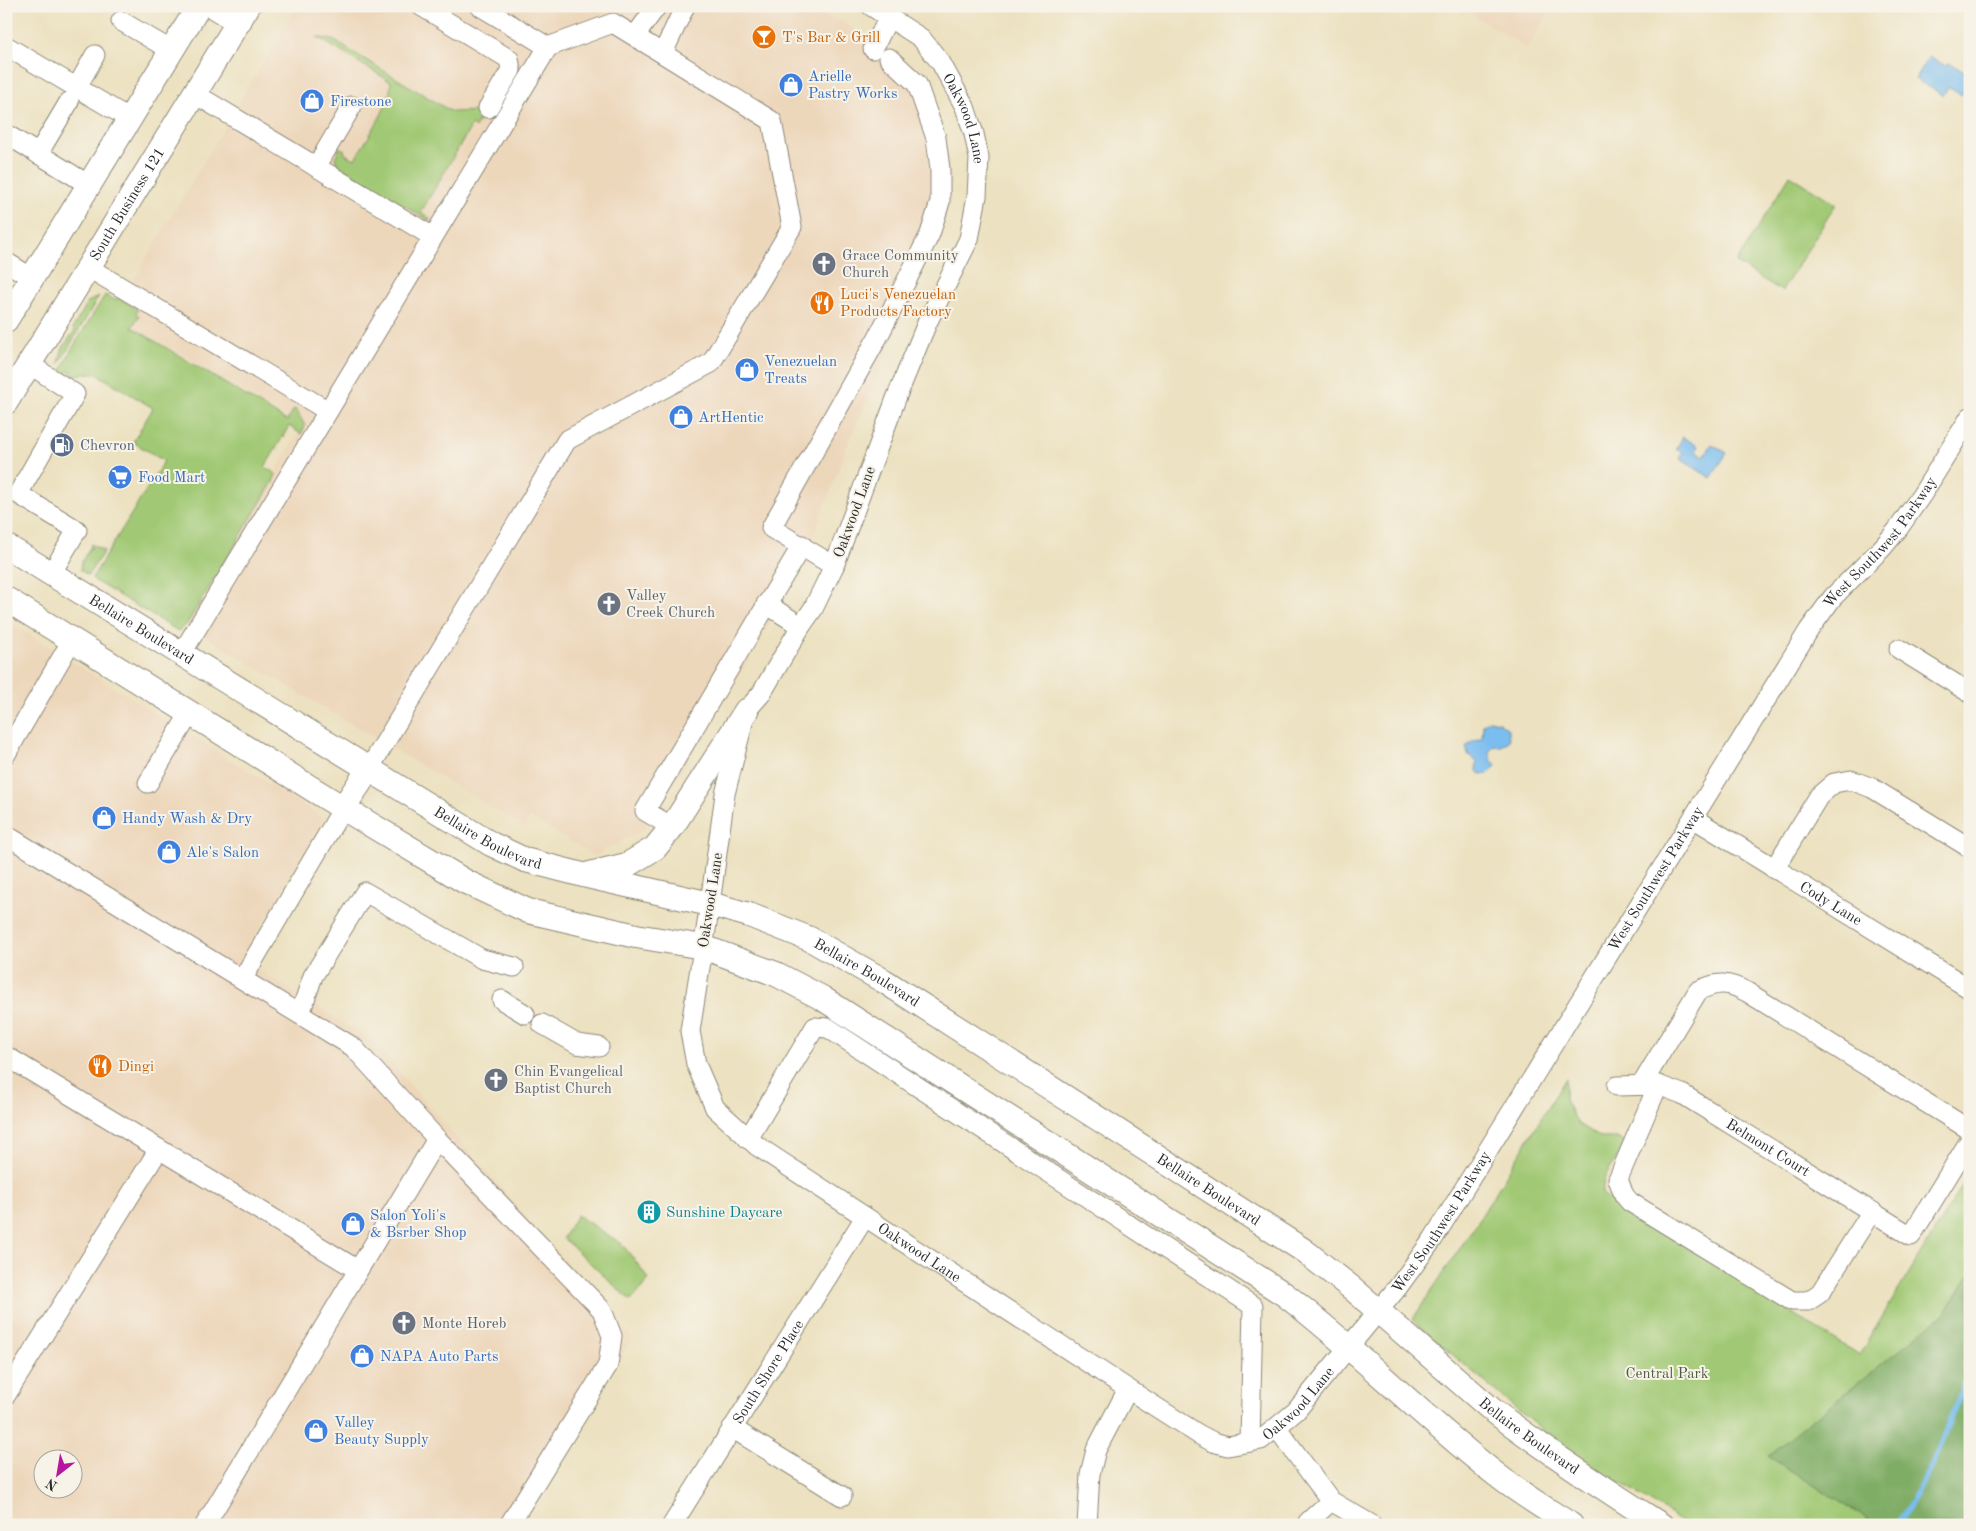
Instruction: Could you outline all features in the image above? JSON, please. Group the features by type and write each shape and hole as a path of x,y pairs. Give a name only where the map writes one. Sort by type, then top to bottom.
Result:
{"main road":[{"path":"8,314 199,6"},
{"path":"213,6 243,14"},
{"name":"South Business 121","path":"6,402 243,14"},
{"name":"Bellaire Boulevard","path":"6,546 491,844 524,860 583,876 710,904 749,915 810,939 884,981 1268,1227 1322,1264 1509,1423 1588,1478 1661,1525"},
{"path":"6,599 466,882 528,911 636,936 703,946 776,974 802,987 1277,1290 1349,1346 1481,1462 1512,1486 1571,1525"},
{"path":"583,876 627,865 640,859 655,848 672,827 746,711"},
{"path":"343,808 369,769"}],"street":[{"path":"421,6 508,59 511,70 488,108"},
{"path":"480,6 548,47"},
{"path":"635,36 657,6"},
{"path":"663,54 685,6"},
{"name":"Oakwood Lane","path":"871,6 921,38 941,64 965,107 974,134 979,158 977,196 969,239 926,323 834,566 813,609 761,694 746,711 725,794 690,1031 696,1064 715,1108 748,1139 1128,1389 1213,1442 1228,1446 1261,1440 1296,1411 1349,1346"},
{"path":"834,566 771,528 879,335 930,234 940,202 940,169 936,138 917,84 881,53 889,17"},
{"path":"121,21 172,51"},
{"path":"182,653 548,47 613,23 635,36 772,121 792,227 711,363 567,440 369,769"},
{"path":"6,46 73,95 130,119"},
{"path":"38,154 95,55"},
{"path":"195,94 433,237"},
{"path":"316,167 352,106"},
{"path":"6,134 89,186"},
{"path":"6,262 32,278"},
{"path":"89,268 328,411"},
{"path":"30,364 75,394 18,494 77,530 51,574"},
{"name":"West Southwest Parkway","path":"1349,1346 1398,1287 1438,1231 1821,613 1833,597 1883,547 1898,529 1970,418"},
{"path":"672,827 645,811 802,545"},
{"path":"766,604 801,626"},
{"path":"6,754 12,728 72,640"},
{"path":"1899,649 1970,693"},
{"path":"148,783 190,713"},
{"path":"1774,869 1819,796 1834,784 1851,780 1872,788 1970,848"},
{"path":"243,978 343,808"},
{"name":"Cody Lane","path":"1693,818 1970,989"},
{"path":"6,836 354,1047 437,1139 602,1310 612,1336 608,1365 509,1525"},
{"path":"300,1014 313,976 365,892 482,959 514,967"},
{"path":"1872,1211 1820,1293 1808,1301 1792,1301 1630,1202 1624,1195 1618,1179 1650,1085 1698,991 1713,984 1733,985 1747,992 1970,1130"},
{"path":"502,1000 525,1014"},
{"path":"542,1024 577,1044 599,1047"},
{"path":"748,1139 815,1027 828,1028 1253,1306 1250,1442"},
{"path":"6,1056 358,1270"},
{"name":"Belmont Court","path":"1616,1086 1650,1085 1682,1094 1911,1236 1970,1140"},
{"path":"205,1525 437,1139"},
{"path":"6,1396 159,1149"},
{"name":"South Shore Place","path":"672,1525 865,1217"},
{"path":"1087,1525 1090,1474 1096,1450 1128,1389"},
{"path":"732,1428 842,1496"},
{"path":"1277,1428 1331,1501 1372,1525"},
{"path":"1308,1525 1308,1522 1331,1501"}],"shaded area":[{"path":"297,6 805,6 846,24 900,60 937,113 947,147 951,179 944,220 846,449 799,574 644,829 595,856 530,817 524,827 184,624 302,427 113,314"},
{"path":"1459,6 1553,6 1527,48"},
{"path":"6,620 325,819 242,959 372,1041 632,1338 518,1525 6,1525"}],"green space":[{"path":"317,37 333,40 452,112 480,111 482,115 475,128 472,125 421,212 431,219 429,221 339,166 335,158 339,148 344,149 345,154 355,159 372,132 387,101 391,82"},
{"path":"1790,175 1836,204 1782,291 1736,263"},
{"path":"105,295 115,300 118,297 138,310 136,313 139,316 132,327 287,421 294,409 305,426 301,434 289,426 265,467 276,474 273,482 187,624 178,631 92,578 164,461 133,442 153,408 97,374 85,373 72,376 73,373 68,371 66,374 62,370 70,352"},
{"path":"99,296 59,364 62,350 75,331 73,328 88,302"},
{"path":"91,544 104,551 88,575 80,570 81,563 89,549 92,548 90,547"},
{"name":"Central Park","path":"1566,1078 1565,1100 1578,1124 1601,1138 1616,1138 1627,1142 1604,1178 1602,1194 1859,1355 1970,1173 1970,1525 1687,1525 1554,1441 1412,1320 1480,1218"},
{"path":"577,1215 622,1244 649,1279 631,1301 563,1238"},
{"path":"1970,1273 1970,1515 1964,1525 1876,1525 1768,1456 1946,1312"}],"water":[{"path":"1929,56 1947,67 1949,63 1970,75 1970,81 1961,95 1948,87 1943,95 1915,79"},
{"path":"1683,437 1698,446 1696,451 1704,456 1712,444 1727,453 1711,478 1680,459 1683,453 1676,449"},
{"path":"1489,720 1499,722 1508,729 1509,741 1500,747 1494,746 1489,752 1496,766 1488,774 1481,774 1476,770 1477,762 1468,754 1466,747 1474,740 1482,738 1483,725"}],"waterway":[{"path":"1897,1525 1930,1470 1970,1370"}],"place":[{"name":"T's Bar & Grill","path":"764,37"},
{"name":"Arielle Pastry Works","path":"791,85"},
{"name":"Firestone","path":"312,101"},
{"name":"Grace Community Church","path":"824,264"},
{"name":"Luci's Venezuelan Products Factory","path":"822,303"},
{"name":"Venezuelan Treats","path":"747,370"},
{"name":"ArtHentic","path":"681,417"},
{"name":"Chevron","path":"62,445"},
{"name":"Food Mart","path":"120,477"},
{"name":"Valley Creek Church","path":"609,604"},
{"name":"Handy Wash & Dry","path":"104,818"},
{"name":"Ale's Salon","path":"169,852"},
{"name":"Dingi","path":"100,1066"},
{"name":"Chin Evangelical Baptist Church","path":"496,1080"},
{"name":"Sunshine Daycare","path":"649,1212"},
{"name":"Salon Yoli's & Bsrber Shop","path":"353,1224"},
{"name":"Monte Horeb","path":"404,1323"},
{"name":"NAPA Auto Parts","path":"362,1356"},
{"name":"Valley Beauty Supply","path":"316,1431"}]}
